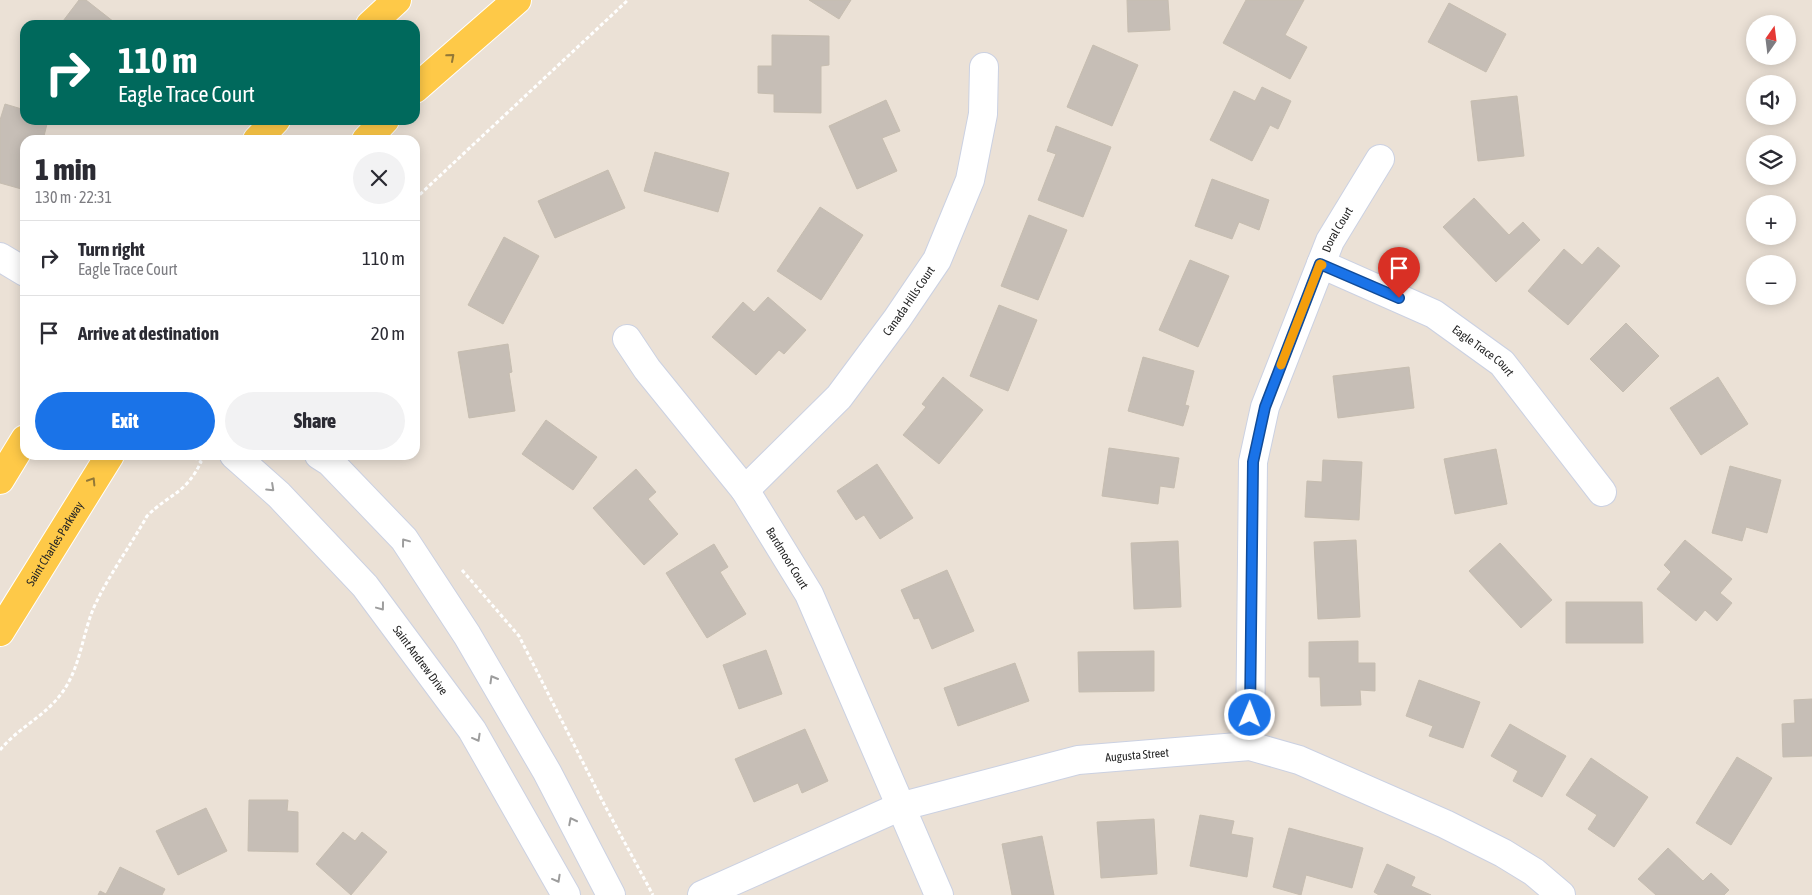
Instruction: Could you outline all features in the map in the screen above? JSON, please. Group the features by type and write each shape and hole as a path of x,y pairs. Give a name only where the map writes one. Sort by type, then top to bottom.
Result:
{"main road":[{"path":"375,20 397,0"},
{"path":"420,85 517,0"},
{"path":"262,135 271,125"},
{"path":"371,135 380,125"},
{"path":"0,480 20,447"},
{"name":"Saint Charles Parkway","path":"0,632 107,460"}],"street":[{"name":"Canada Hills Court","path":"745,490 840,397 937,260 970,180 983,114 984,67"},
{"name":"Doral Court","path":"1250,746 1253,462 1265,407 1330,241 1380,159"},
{"path":"0,257 20,269"},
{"name":"Eagle Trace Court","path":"1320,264 1434,314 1502,363 1602,492"},
{"name":"Bardmoor Court","path":"627,339 647,369 745,490 809,594 899,807 939,895"},
{"name":"Saint Andrew Drive","path":"240,460 279,495 365,586 472,730 566,895"},
{"path":"327,460 404,539 468,635 547,772 611,895"},
{"name":"Augusta Street","path":"702,895 899,807 1078,760 1250,746 1299,760 1445,824 1503,853 1534,872 1561,895"}],"path":[{"path":"420,195 628,0"},
{"path":"0,750 12,736 38,716 62,693 73,670 93,610 147,516 158,505 185,488 195,475 201,462 198,460"}],"building":[{"path":"79,0 86,0 111,20 64,20"},
{"path":"809,0 851,0 839,19"},
{"path":"1127,0 1168,0 1170,30 1128,32"},
{"path":"1246,0 1304,0 1285,35 1307,47 1290,79 1223,43"},
{"path":"1449,3 1506,34 1486,72 1428,42"},
{"path":"772,35 829,36 829,65 821,66 821,113 774,112 774,94 758,93 758,66 772,66"},
{"path":"1093,45 1138,65 1112,126 1067,107"},
{"path":"1262,87 1291,101 1278,129 1270,125 1252,161 1210,140 1234,91 1255,101"},
{"path":"1517,96 1524,156 1478,161 1471,101"},
{"path":"886,100 900,131 882,138 897,171 857,189 829,126"},
{"path":"5,104 20,108 20,125 47,125 44,135 20,135 20,189 0,183 0,120"},
{"path":"1056,126 1111,147 1083,217 1038,200 1056,154 1047,151"},
{"path":"655,152 729,173 718,212 644,191"},
{"path":"608,170 625,208 555,238 538,201"},
{"path":"1212,179 1269,200 1259,230 1239,222 1232,239 1195,226"},
{"path":"1474,198 1509,235 1523,222 1540,240 1496,282 1443,227"},
{"path":"820,207 863,235 821,300 777,271"},
{"path":"1029,215 1067,230 1038,300 1001,286"},
{"path":"504,237 539,256 503,324 468,305"},
{"path":"1598,247 1620,266 1568,325 1528,291 1564,249 1582,265"},
{"path":"1190,260 1229,276 1198,347 1159,330"},
{"path":"768,297 806,330 784,354 779,350 756,375 712,337 743,302 754,312"},
{"path":"999,305 1037,320 1008,391 970,376"},
{"path":"1626,323 1659,356 1623,392 1590,359"},
{"path":"508,344 512,372 509,373 515,411 469,418 458,352"},
{"path":"1143,357 1194,371 1185,405 1189,406 1183,426 1128,411"},
{"path":"1409,367 1414,408 1338,418 1333,376"},
{"path":"943,377 983,410 939,464 903,435 926,407 922,404"},
{"path":"1718,377 1748,424 1701,455 1670,408"},
{"path":"546,420 597,457 573,490 522,454"},
{"path":"1109,448 1179,458 1174,488 1160,486 1158,504 1102,496"},
{"path":"1496,449 1507,504 1455,514 1444,459"},
{"path":"1323,460 1362,462 1359,520 1305,517 1307,481 1322,482"},
{"path":"877,464 913,518 880,539 864,515 856,520 837,491"},
{"path":"1730,466 1781,480 1767,533 1746,527 1742,541 1712,533"},
{"path":"636,469 656,492 648,499 678,534 644,565 593,508"},
{"path":"1356,540 1360,617 1318,619 1314,542"},
{"path":"1685,540 1732,579 1720,593 1732,603 1717,621 1705,610 1696,621 1657,589 1671,572 1664,565"},
{"path":"1178,541 1181,607 1134,609 1131,543"},
{"path":"1500,543 1552,600 1521,628 1469,571"},
{"path":"714,544 728,567 720,572 746,614 707,638 666,573"},
{"path":"947,570 974,631 932,649 919,618 914,619 901,590"},
{"path":"1566,602 1642,602 1643,643 1566,643"},
{"path":"1358,641 1358,663 1375,663 1375,691 1360,690 1361,705 1321,706 1320,677 1309,677 1309,642"},
{"path":"766,650 782,694 739,709 723,665"},
{"path":"1154,651 1154,691 1079,692 1078,652"},
{"path":"1015,663 1029,701 958,726 944,688"},
{"path":"1419,680 1480,702 1463,748 1429,736 1433,726 1406,716"},
{"path":"1812,699 1812,756 1783,757 1782,724 1795,723 1794,700"},
{"path":"1510,724 1566,756 1542,797 1513,781 1518,771 1491,756"},
{"path":"805,729 828,781 802,793 798,783 754,802 735,759"},
{"path":"1737,757 1772,778 1731,845 1696,823"},
{"path":"1591,758 1648,797 1614,847 1588,829 1597,815 1566,795"},
{"path":"249,800 288,800 287,811 298,812 298,852 248,851"},
{"path":"206,808 227,851 178,875 156,831"},
{"path":"1200,815 1234,821 1231,834 1253,838 1247,877 1190,866"},
{"path":"1154,819 1157,874 1101,878 1097,822"},
{"path":"1289,828 1363,848 1352,888 1306,875 1301,895 1273,887"},
{"path":"343,832 355,841 362,832 387,852 351,895 316,864"},
{"path":"1042,836 1054,895 1012,895 1002,844"},
{"path":"1668,848 1703,881 1711,873 1729,890 1724,895 1656,895 1638,879"},
{"path":"1387,864 1415,877 1411,886 1431,895 1379,895 1374,892"},
{"path":"120,867 165,889 162,895 98,895 100,891 106,894"}],"slow traffic":[{"path":"1281,365 1320,264 1322,265"}],"route":[{"path":"1250,715 1253,462 1265,407 1320,264 1399,298"}]}
